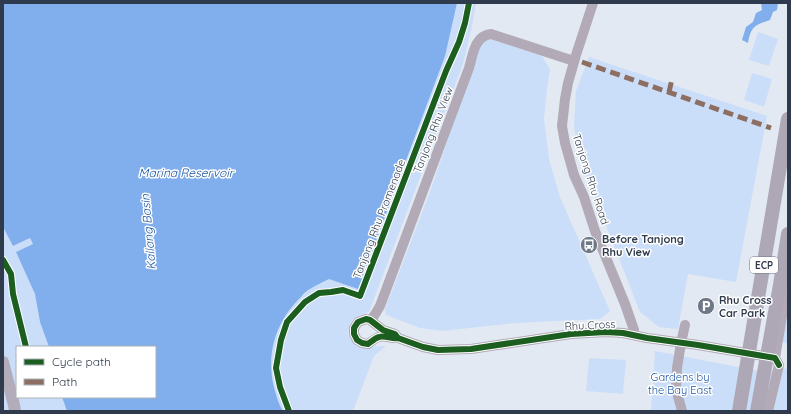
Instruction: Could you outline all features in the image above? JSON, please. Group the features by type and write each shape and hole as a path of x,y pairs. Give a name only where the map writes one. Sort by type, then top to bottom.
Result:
{"highway":[{"name":"ECP","path":"740,411 788,119"},
{"name":"ECP","path":"757,411 788,234"}],"main road":[{"path":"3,362 15,411"}],"street":[{"name":"Tanjong Rhu Road","path":"589,7 564,81 557,122 560,150 587,227 624,321 623,333"},
{"name":"Tanjong Rhu View","path":"370,320 380,306 467,74 475,46 481,38 491,34 571,60"},
{"name":"Tanjong Rhu Road","path":"571,60 562,126 565,144 574,175 584,197 595,231 634,330 634,335"},
{"path":"768,411 780,363 788,280"},
{"name":"Rhu Cross","path":"398,338 395,334 383,330 370,320 366,319 358,322 354,328 356,340 362,343 368,344 378,337 385,336 393,339 398,338 423,347 438,350 471,349 571,334 606,332 623,333 681,343 698,344 780,363"},
{"path":"682,411 676,389 677,368 685,325"}],"green space":[{"path":"457,3 476,3 463,64 369,312 354,318 349,328 348,334 355,343 365,347 386,346 374,356 353,411 283,411 275,391 271,365 274,340 279,328 292,307 305,293 329,278 358,289 452,23"},
{"path":"758,32 778,39 769,66 749,60"},
{"path":"487,38 542,56 550,70 544,119 549,159 560,197 610,311 600,319 515,323 443,331 420,328 386,315 385,309 430,192 480,45"},
{"path":"589,57 767,116 736,282 688,274 678,329 659,327 640,312 580,159 574,127 576,91"},
{"path":"752,73 772,79 764,107 744,100"},
{"path":"3,227 13,246 30,238 33,244 16,252 35,294 40,322 49,346 16,346 16,398 62,398 67,411 3,411"},
{"path":"788,295 788,344 779,341"},
{"name":"Gardens by the Bay East","path":"655,351 769,373 776,367 788,369 788,411 651,411"},
{"path":"589,358 626,360 623,394 586,391"}],"water":[{"name":"Marina Reservoir","path":"3,3 457,3 445,56 358,289 329,279 304,294 292,307 279,328 274,340 271,365 275,391 283,411 67,411 62,398 156,398 156,346 49,346 40,322 35,294 16,252 33,244 30,238 13,246 3,227"},
{"path":"761,3 778,3 777,10 773,12 770,20 760,23 754,27 750,33 748,43 742,40 746,27 753,22 756,13 762,10"}],"marked path":[{"path":"582,62 771,128"},
{"path":"669,92 672,79"}],"cycle path":[{"name":"Tanjong Rhu Promenade","path":"289,411 280,387 276,368 281,340 287,322 305,302 319,293 343,290 360,296 446,71 459,42 469,3"},
{"path":"3,260 11,274 13,294 26,346"},
{"path":"398,338 381,337 376,338 368,344 362,343 357,340 354,334 354,328 358,322 366,319 370,320 383,330 395,334 398,338 423,347 438,350 471,349 571,334 606,332 623,333 775,358 779,365"}],"place":[{"name":"Before Tanjong Rhu View","path":"589,245"},
{"name":"Rhu Cross Car Park","path":"706,306"}],"water label":[{"name":"Kallang Basin","path":"148,232"}]}
